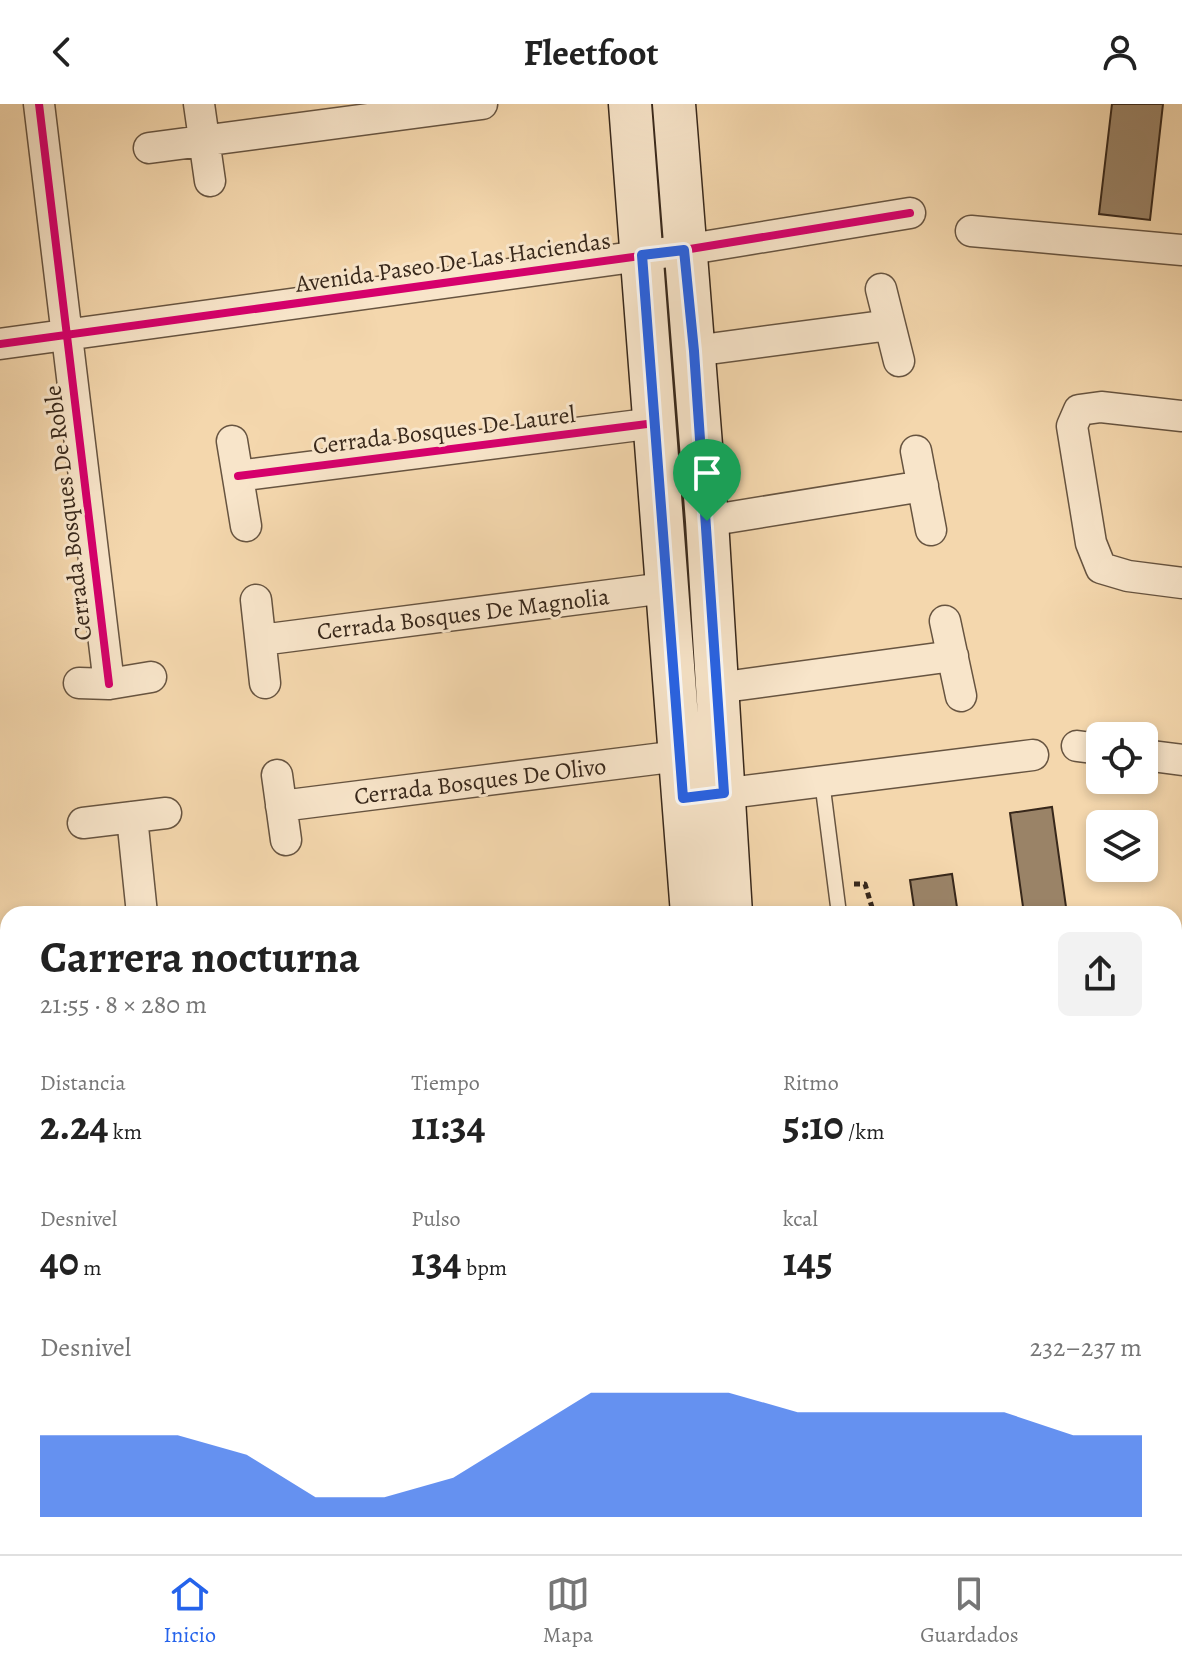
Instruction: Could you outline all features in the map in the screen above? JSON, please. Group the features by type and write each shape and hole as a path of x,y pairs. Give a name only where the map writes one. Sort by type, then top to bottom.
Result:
{"main road":[{"path":"630,104 691,906"},
{"path":"674,104 707,521 731,906"}],"street":[{"name":"Cerrada Bosques De Roble","path":"39,104 66,336 94,684 151,677"},
{"path":"199,104 210,181"},
{"path":"149,148 482,104"},
{"name":"Avenida Paseo De Las Haciendas","path":"0,344 684,250 910,213"},
{"path":"971,231 1182,250"},
{"path":"881,289 899,361"},
{"path":"694,351 890,325"},
{"path":"1182,416 1101,407 1079,410 1072,426 1091,543 1101,568 1128,576 1182,583"},
{"name":"Cerrada Bosques De Laurel","path":"238,476 655,423"},
{"path":"232,441 246,526"},
{"path":"916,451 931,530"},
{"path":"707,521 923,486"},
{"name":"Cerrada Bosques De Magnolia","path":"261,640 665,588"},
{"path":"256,600 265,683"},
{"path":"945,621 961,696"},
{"path":"717,688 953,656"},
{"path":"683,798 1033,755"},
{"name":"Cerrada Bosques De Olivo","path":"281,806 679,756"},
{"path":"1158,757 1182,760"},
{"path":"277,775 286,840"},
{"path":"83,823 166,813"},
{"path":"132,817 141,906"}],"lane":[{"path":"822,781 838,906"}],"building":[{"path":"1112,104 1163,104 1150,220 1099,214"},
{"path":"1052,807 1066,906 1023,906 1010,813"},
{"path":"952,874 957,906 914,906 910,880"}],"cycle path":[{"path":"39,104 109,684"},
{"path":"0,344 684,250 910,213"},
{"path":"238,476 655,423"}],"route":[{"path":"684,250 707,521 724,793 683,798 642,255 684,250"}]}
